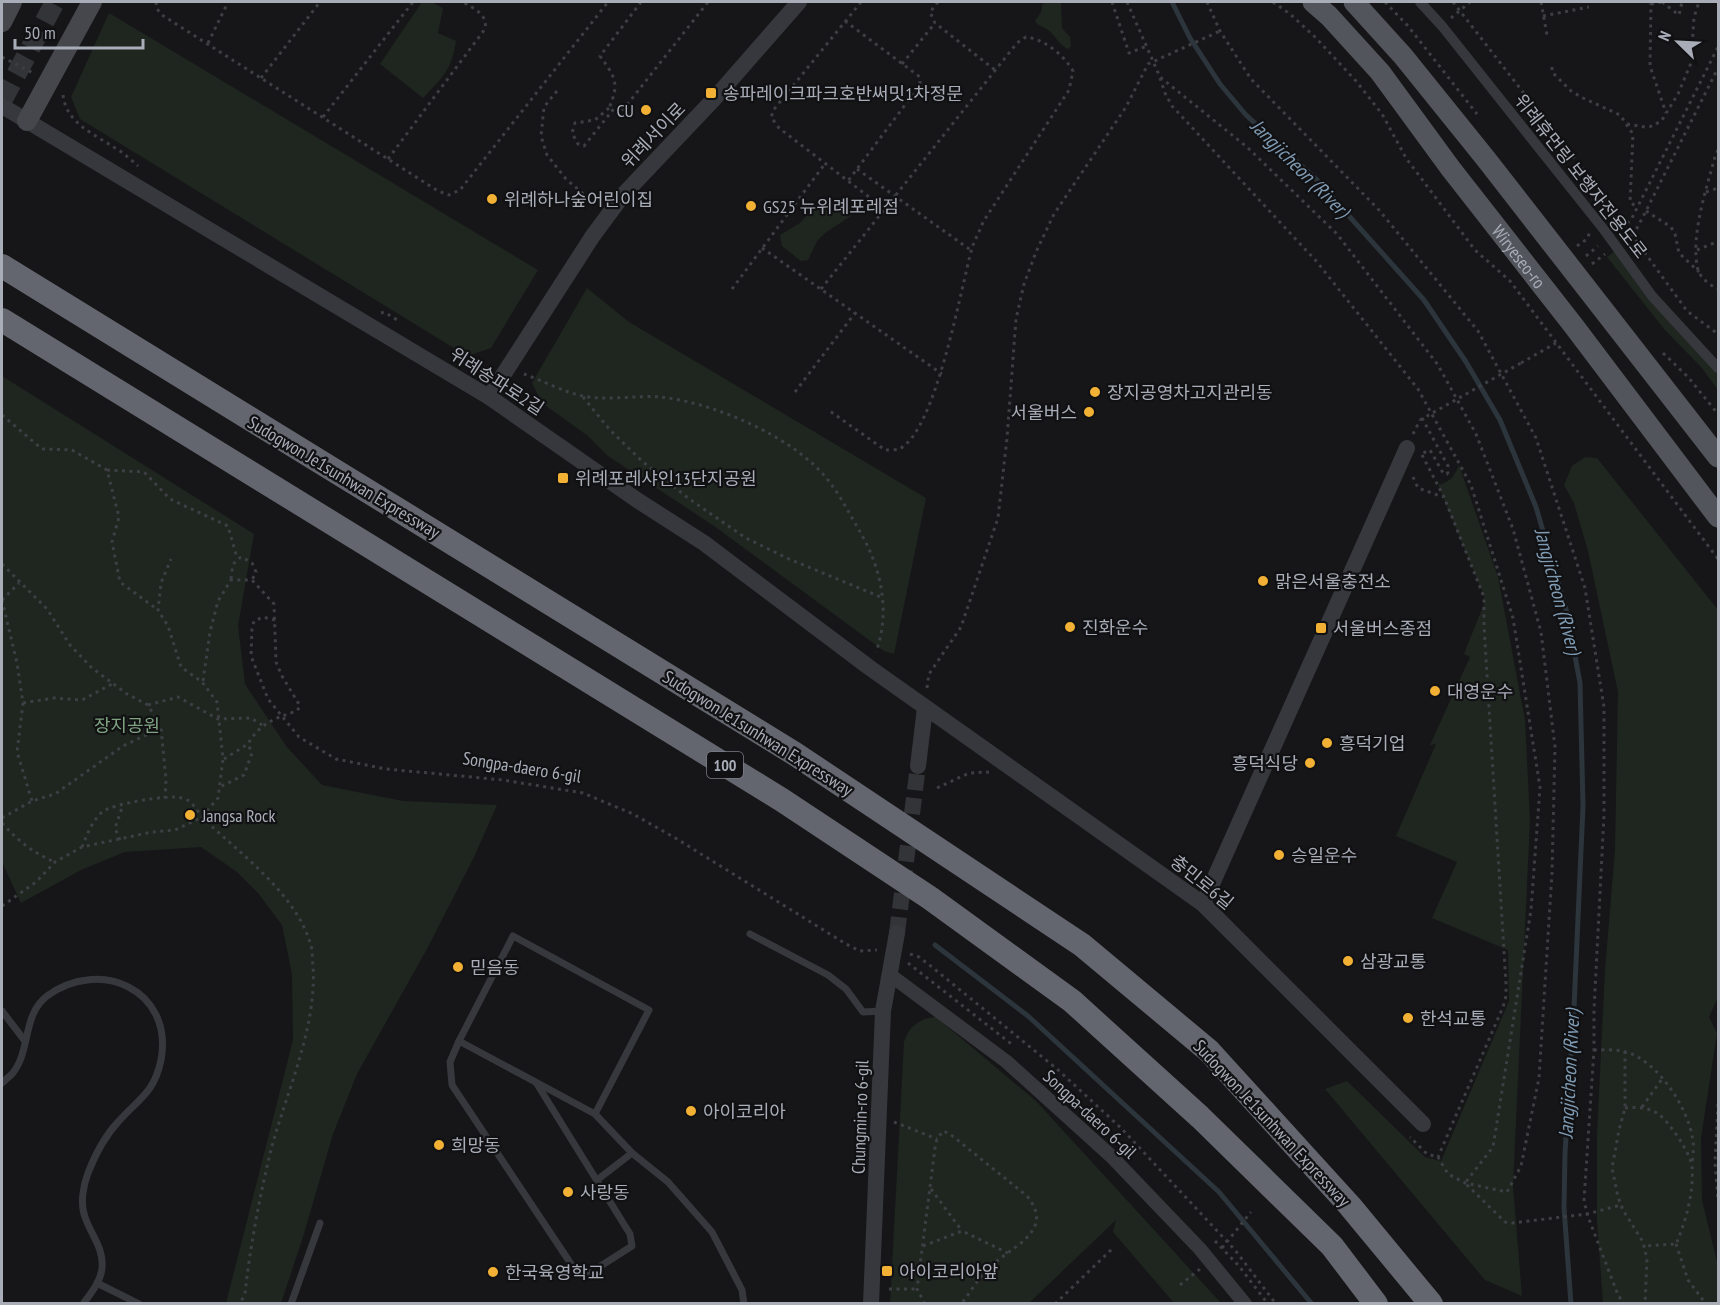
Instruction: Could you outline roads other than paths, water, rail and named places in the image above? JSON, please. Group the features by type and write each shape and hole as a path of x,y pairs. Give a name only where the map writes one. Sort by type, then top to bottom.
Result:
{"highway":[{"name":"Sudogwon Je1sunhwan Expressway","path":"2,266 795,754 1082,945 1209,1051 1350,1206 1431,1304"},
{"name":"100","path":"2,320 782,800 930,898 1072,1001 1200,1117 1332,1246 1376,1304"}],"main road":[{"path":"2,22 12,2"},
{"path":"27,121 92,2"},
{"name":"Wiryeseo-ro","path":"1314,2 1380,72 1451,169 1719,517"},
{"name":"Wiryeseo-ro","path":"1354,2 1403,56 1719,457"}],"street":[{"name":"위례서이로","path":"489,397 586,246 623,195 714,99 799,2"},
{"name":"위례휴먼링 보행자전용도로","path":"1420,2 1442,26 1599,224 1652,296 1719,368"},
{"name":"위례송파로2길","path":"2,106 489,397 637,500 704,543 925,708"},
{"path":"1203,904 1414,451"},
{"path":"918,766 925,708"},
{"name":"충민로6길","path":"925,708 1203,904 1423,1124"},
{"name":"Chungmin-ro 6-gil","path":"871,1296 883,1011 897,944"},
{"name":"Songpa-daero 6-gil","path":"889,974 1007,1062 1111,1156 1210,1261 1245,1304"}],"lane":[{"path":"750,934 828,975 846,989 863,1012 883,1011"},
{"path":"536,1082 630,1234 632,1246 585,1276 575,1270 452,1085 450,1062 513,936 649,1010 595,1114"},
{"path":"2,1083 12,1074 20,1061 32,1016 44,998 61,987 81,980 103,979 124,985 140,993 151,1006 160,1024 162,1042 157,1075 146,1096 117,1122 96,1153 87,1175 82,1195 84,1216 101,1250 102,1270 97,1283 83,1304"},
{"path":"2,1011 25,1041"},
{"path":"459,1041 595,1114 632,1153 669,1182 712,1232 742,1290 744,1304"},
{"path":"597,1180 632,1153"},
{"path":"291,1304 320,1223"},
{"path":"97,1283 139,1304"}],"waterway":[{"name":"Jangjicheon (River)","path":"1172,2 1190,38 1220,84 1246,115 1316,179 1424,300 1466,362 1500,420 1536,507 1567,613 1580,683 1583,806 1564,1208 1571,1304"},
{"path":"935,945 1028,1016 1219,1192 1312,1304"}],"tunnel":[{"path":"2,101 55,2"},
{"path":"897,933 918,766"}],"place":[{"name":"송파레이크파크호반써밋1차정문","path":"711,93"},
{"name":"CU","path":"646,110"},
{"name":"위례하나숲어린이집","path":"492,199"},
{"name":"GS25 뉴위례포레점","path":"751,206"},
{"name":"장지공영차고지관리동","path":"1095,392"},
{"name":"서울버스","path":"1089,412"},
{"name":"위례포레샤인13단지공원","path":"563,478"},
{"name":"맑은서울충전소","path":"1263,581"},
{"name":"진화운수","path":"1070,627"},
{"name":"서울버스종점","path":"1321,628"},
{"name":"대영운수","path":"1435,691"},
{"name":"흥덕기업","path":"1327,743"},
{"name":"흥덕식당","path":"1310,763"},
{"name":"Jangsa Rock","path":"190,815"},
{"name":"승일운수","path":"1279,855"},
{"name":"삼광교통","path":"1348,961"},
{"name":"믿음동","path":"458,967"},
{"name":"한석교통","path":"1408,1018"},
{"name":"아이코리아","path":"691,1111"},
{"name":"희망동","path":"439,1145"},
{"name":"사랑동","path":"568,1192"},
{"name":"아이코리아앞","path":"887,1271"},
{"name":"한국육영학교","path":"493,1272"}],"park label":[{"name":"장지공원","path":"127,725"}]}
